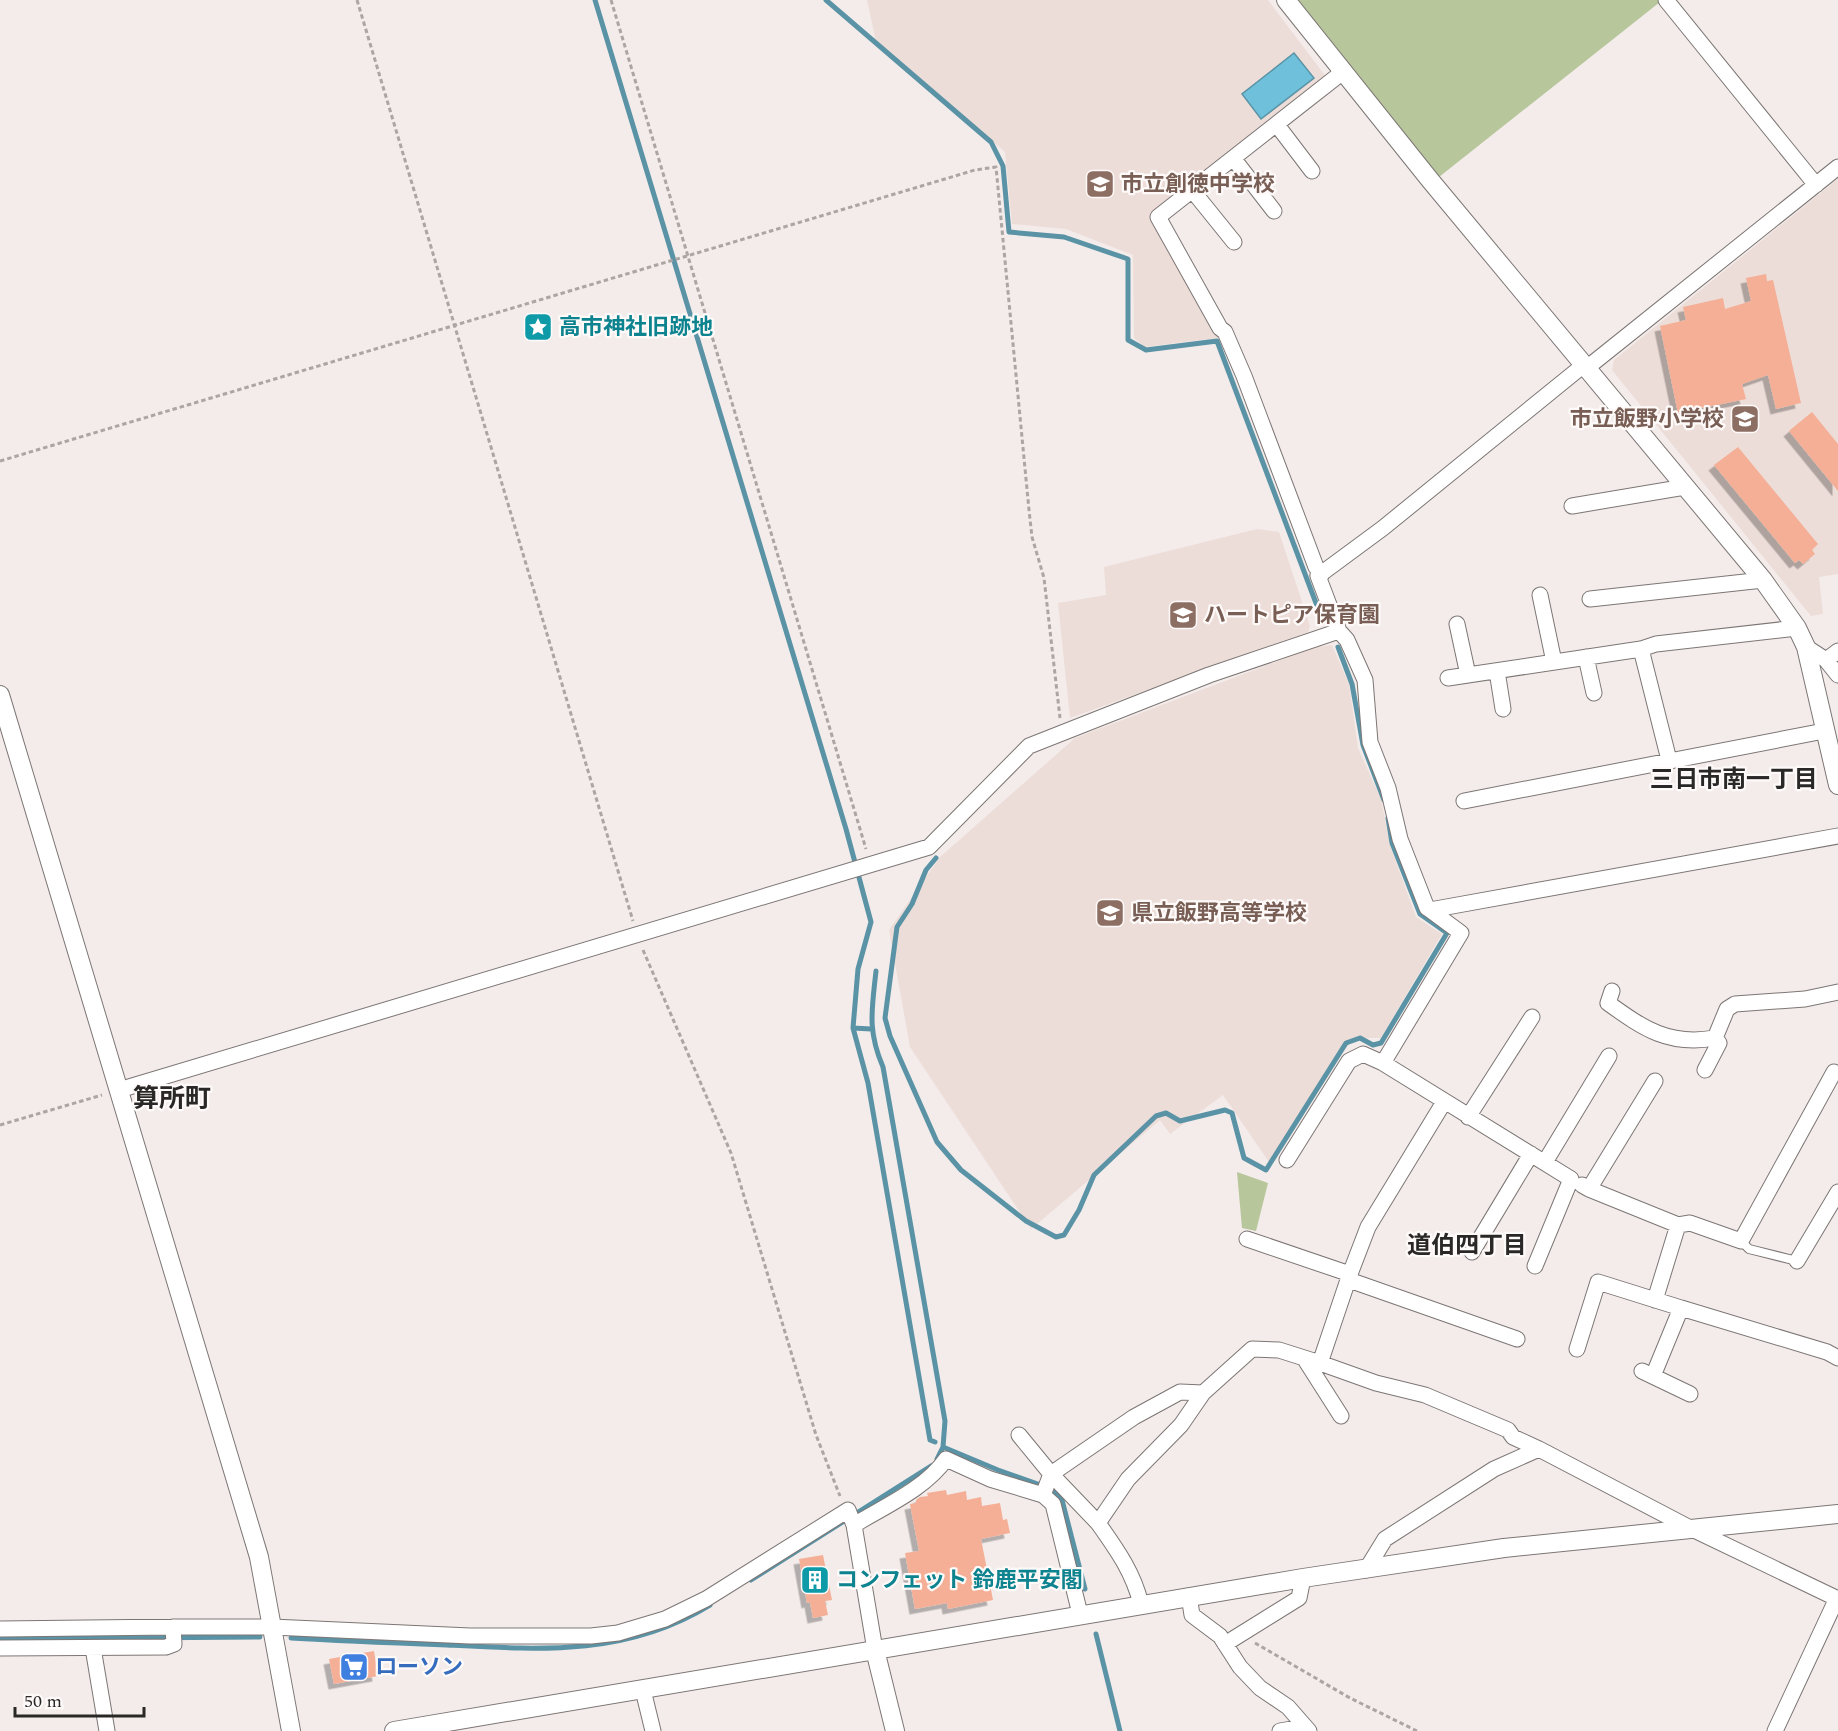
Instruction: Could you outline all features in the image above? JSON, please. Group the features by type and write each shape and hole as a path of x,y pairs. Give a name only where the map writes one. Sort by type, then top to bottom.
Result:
{"street":[{"path":"1286,0 1430,180 1587,366 1762,580 1797,628 1806,647 1838,785"},
{"path":"1666,0 1816,185"},
{"path":"1322,574 1316,567 1244,376 1225,332 1220,328 1158,217 1344,71"},
{"path":"1277,125 1312,171"},
{"path":"1233,158 1274,211"},
{"path":"1383,1063 1461,933 1430,910 1400,839 1388,788 1370,742 1365,680 1347,640 1339,631 1318,576 1838,168"},
{"path":"1192,190 1234,242"},
{"path":"1572,506 1685,487"},
{"path":"1590,599 1762,580"},
{"path":"1540,595 1554,662"},
{"path":"1457,624 1468,675"},
{"path":"1448,678 1641,649 1656,644 1797,628"},
{"path":"119,1090 638,937 929,847 1029,746 1209,675 1339,631"},
{"path":"1806,647 1832,655 1838,675"},
{"path":"1641,649 1669,760"},
{"path":"1586,657 1594,693"},
{"path":"1497,671 1503,710"},
{"path":"0,694 259,1557 291,1731"},
{"path":"1464,801 1824,731"},
{"path":"1430,910 1838,836"},
{"path":"1612,991 1608,1003 1662,1035 1689,1042 1715,1038"},
{"path":"1715,1038 1727,1009 1735,1004 1805,999 1838,992"},
{"path":"1468,1117 1532,1017"},
{"path":"1705,1070 1719,1043 1715,1038"},
{"path":"1287,1160 1349,1060 1363,1054 1383,1063 1589,1189 1678,1225 1690,1223 1741,1241 1834,1072"},
{"path":"1545,1162 1609,1056"},
{"path":"1589,1189 1655,1081"},
{"path":"1320,1363 1368,1227 1444,1102"},
{"path":"1472,1252 1531,1154"},
{"path":"1535,1266 1571,1179"},
{"path":"1797,1261 1838,1192"},
{"path":"1655,1300 1678,1225"},
{"path":"1247,1239 1517,1339"},
{"path":"1577,1349 1598,1282 1827,1352 1838,1358"},
{"path":"1681,1308 1648,1373 1690,1394"},
{"path":"1098,1523 1128,1479 1180,1425 1203,1393 1252,1349 1279,1350 1376,1383 1425,1395 1508,1430 1513,1437 1690,1528 1837,1599 1775,1731"},
{"path":"1304,1358 1341,1416"},
{"path":"1043,1495 1051,1475 1134,1417 1180,1392 1203,1393"},
{"path":"1019,1435 1051,1475 1098,1523 1123,1557 1135,1580 1141,1604"},
{"path":"1366,1570 1385,1539 1494,1469 1539,1449"},
{"path":"854,1525 924,1482 938,1471 946,1459 990,1479 1043,1495 1053,1504 1080,1614"},
{"path":"0,1629 174,1634 272,1627 470,1636 591,1636 618,1633 665,1619 706,1599 848,1510 854,1525 875,1650 895,1731"},
{"path":"394,1731 1303,1578 1504,1548 1838,1514"},
{"path":"1225,1644 1299,1598 1303,1578"},
{"path":"1189,1596 1192,1615 1220,1636 1240,1667 1260,1688 1288,1707 1306,1729"},
{"path":"0,1648 166,1647 174,1634"},
{"path":"93,1648 107,1731"},
{"path":"643,1690 653,1731"},
{"path":"1280,1731 1306,1729"}],"lane":[{"path":"1741,1241 1749,1249 1797,1261"}],"path":[{"path":"357,0 638,937 731,1153 816,1436 848,1510"},
{"path":"611,0 870,867"},
{"path":"0,461 975,170 996,167 1032,537 1044,578 1062,733"},
{"path":"0,1125 119,1090"},
{"path":"1240,1635 1350,1698 1417,1731"}],"shaded area":[{"name":"市立創徳中学校","path":"867,0 1268,0 1327,78 1150,217 1218,338 1145,347 1134,338 1133,255 1066,229 1012,224 1005,152 876,42"},
{"name":"市立飯野小学校","path":"1838,179 1838,574 1819,577 1823,614 1811,616 1612,370 1614,360"},
{"name":"ハートピア保育園","path":"1257,529 1279,532 1310,626 1308,632 1070,718 1058,603 1106,595 1104,567"},
{"path":"1332,645 1349,684 1358,748 1381,799 1390,845 1416,917 1442,934 1381,1038 1353,1038 1269,1162 1223,1095 1170,1134 1160,1120 1031,1229 910,1047 889,930 940,857 1075,738 1315,647"}],"green space":[{"path":"1298,0 1658,0 1660,2 1439,177"},
{"path":"1237,1172 1268,1183 1256,1231 1242,1228"}],"water":[{"path":"1294,53 1314,78 1261,119 1242,94"}],"building":[{"path":"1766,274 1767,281 1773,280 1801,403 1776,409 1768,375 1742,384 1746,399 1678,413 1660,326 1686,320 1683,307 1723,298 1725,309 1751,301 1746,278"},
{"path":"1812,412 1838,444 1838,491 1789,431"},
{"path":"1738,447 1818,544 1812,550 1815,554 1803,564 1799,560 1795,563 1714,465"},
{"path":"946,1490 947,1495 966,1491 967,1500 981,1497 982,1506 1000,1503 1003,1520 1007,1519 1010,1533 981,1539 993,1600 948,1609 947,1603 915,1609 905,1553 919,1551 910,1504 916,1503 920,1497 928,1496 927,1493"},
{"name":"コンフェット 鈴鹿平安閣","path":"823,1555 832,1600 825,1601 828,1615 813,1618 810,1602 807,1603 799,1559"},
{"name":"ローソン","path":"374,1651 378,1676 334,1684 329,1659"}],"waterway":[{"path":"595,0 846,829 871,922 858,969 853,1028 868,1083 930,1440 935,1442"},
{"path":"826,0 991,142 1003,166 1009,232 1064,237 1128,259 1128,340 1146,350 1217,341 1322,619"},
{"path":"1338,647 1352,684 1363,745 1384,800"},
{"path":"936,858 926,870 912,904 897,927 885,1018 890,1036 937,1142 961,1170 1026,1221 1056,1237 1064,1235 1079,1210 1094,1175 1156,1116 1166,1113 1180,1121 1225,1110 1232,1113 1244,1158 1266,1170 1346,1043 1360,1038 1373,1045 1381,1043 1447,933 1420,914 1392,843 1388,818"},
{"path":"876,971 872,1008 873,1030 883,1067 945,1421 943,1447 937,1459"},
{"path":"853,1028 871,1029"},
{"path":"943,1447 1052,1489 1062,1500 1085,1589"},
{"path":"751,1580 931,1466"},
{"path":"291,1638 516,1648 583,1646 647,1633 679,1622 710,1605"},
{"path":"1096,1634 1120,1731"},
{"path":"0,1639 260,1637"}],"place":[{"name":"市立創徳中学校","path":"1100,184"},
{"name":"高市神社旧跡地","path":"538,327"},
{"name":"市立飯野小学校","path":"1745,419"},
{"name":"ハートピア保育園","path":"1183,615"},
{"name":"県立飯野高等学校","path":"1110,913"},
{"name":"コンフェット 鈴鹿平安閣","path":"815,1580"},
{"name":"ローソン","path":"354,1667"}],"district":[{"name":"三日市南一丁目","path":"1734,780"},
{"name":"算所町","path":"172,1099"},
{"name":"道伯四丁目","path":"1467,1246"}]}
